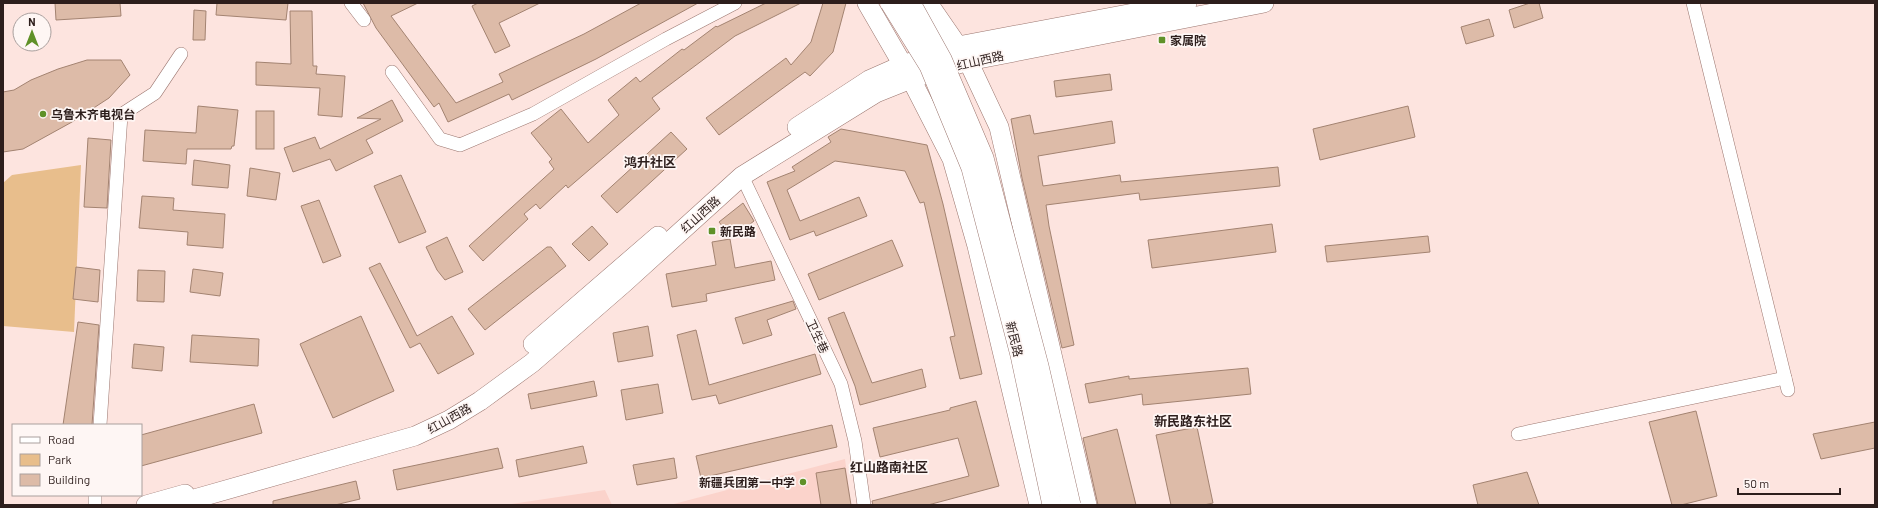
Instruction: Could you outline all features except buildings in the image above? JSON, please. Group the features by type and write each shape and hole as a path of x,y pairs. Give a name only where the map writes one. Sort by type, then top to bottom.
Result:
{"main road":[{"path":"867,3 907,72 952,159 977,246 1039,505"},
{"name":"新民路","path":"890,3 929,66 971,168 1020,355 1052,505"},
{"name":"新民路","path":"911,3 942,60 984,158 1038,366 1071,505"},
{"path":"928,3 963,54 999,127 1086,505"},
{"name":"红山西路","path":"146,505 411,430 447,410 522,354 737,166 869,80 907,72 963,54 1187,3"},
{"name":"红山西路","path":"963,54 1264,3"},
{"name":"红山西路","path":"174,505 415,436 448,420 480,401 532,363 624,283 742,176 876,93 907,72"}],"street":[{"path":"351,3 364,20"},
{"path":"392,72 440,139 460,145 533,114 666,39 735,3"},
{"path":"1518,434 1786,384 1693,3"},
{"path":"100,424 121,115 155,93 180,54"},
{"name":"卫生巷","path":"742,176 840,384 855,441 864,505"}],"shaded area":[{"name":"新疆兵团第一中学","path":"845,459 851,505 670,505"},
{"path":"605,490 612,505 505,505"}],"green space":[{"path":"81,165 74,332 3,326 3,183 12,175"}],"place":[{"name":"家属院","path":"1162,40"},
{"name":"乌鲁木齐电视台","path":"43,114"},
{"name":"新民路","path":"712,231"},
{"name":"新疆兵团第一中学","path":"803,482"}],"district":[{"name":"鸿升社区","path":"650,162"},
{"name":"新民路东社区","path":"1193,421"},
{"name":"红山路南社区","path":"889,467"}]}
